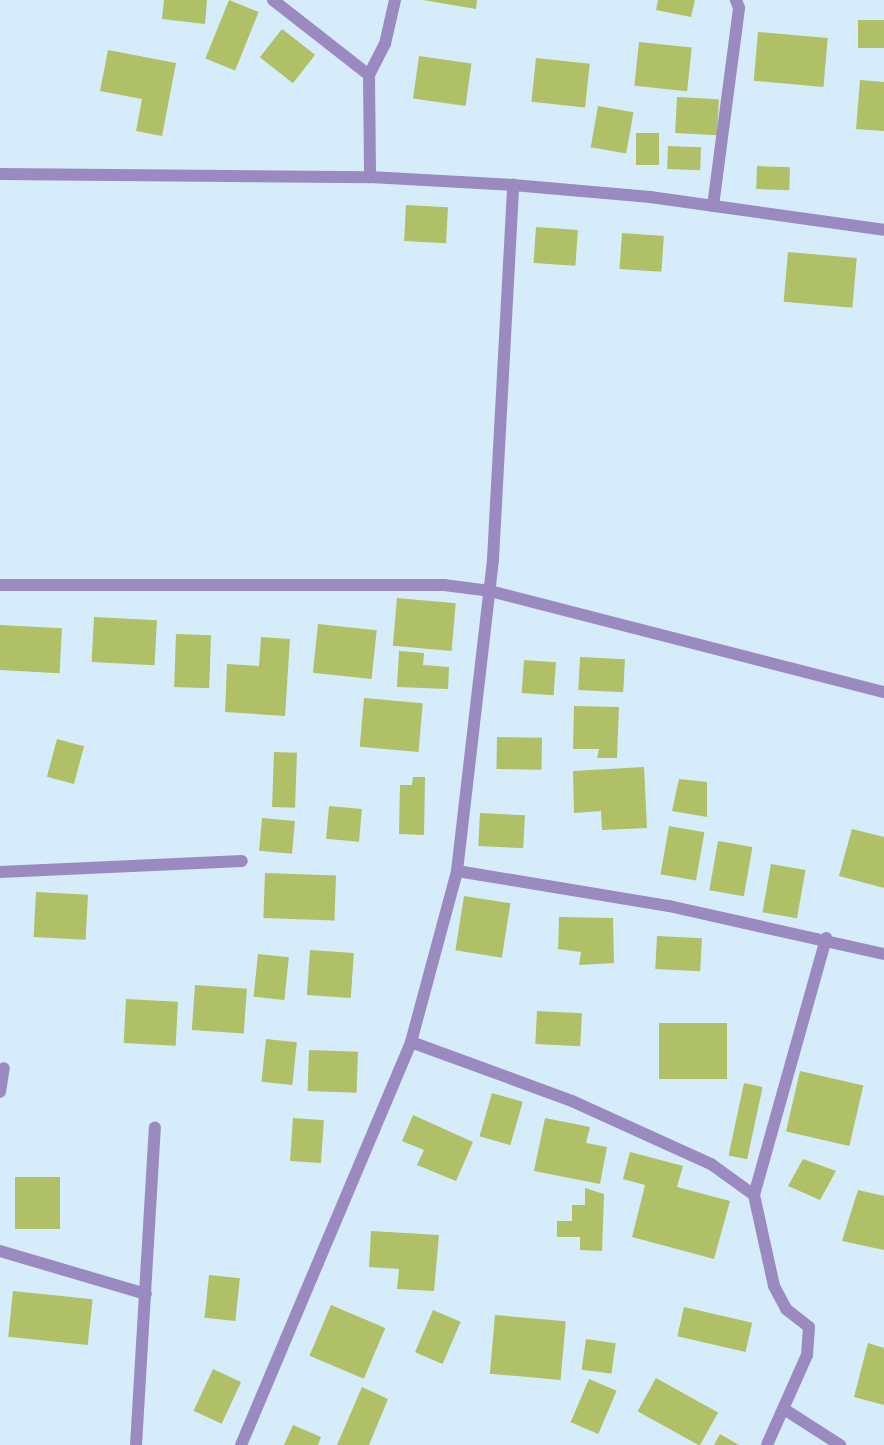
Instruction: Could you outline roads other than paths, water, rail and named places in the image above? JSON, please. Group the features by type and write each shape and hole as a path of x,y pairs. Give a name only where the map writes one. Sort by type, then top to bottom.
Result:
{"street":[{"path":"273,0 369,75"},
{"path":"370,176 369,75 385,44 395,0"},
{"path":"713,206 739,8 736,0"},
{"path":"0,174 370,176 513,185 713,206 884,230"},
{"path":"241,1445 411,1042 457,871 490,591 513,185"},
{"path":"0,585 444,585 490,591 884,692"},
{"path":"0,872 242,861"},
{"path":"457,871 669,906 826,938 884,954"},
{"path":"767,1445 807,1356 809,1327 786,1309 774,1286 754,1196 826,938"},
{"path":"411,1042 572,1101 711,1164 754,1196"},
{"path":"0,1092 4,1068"},
{"path":"136,1445 155,1128"},
{"path":"0,1251 146,1294"},
{"path":"784,1409 840,1445"}]}
